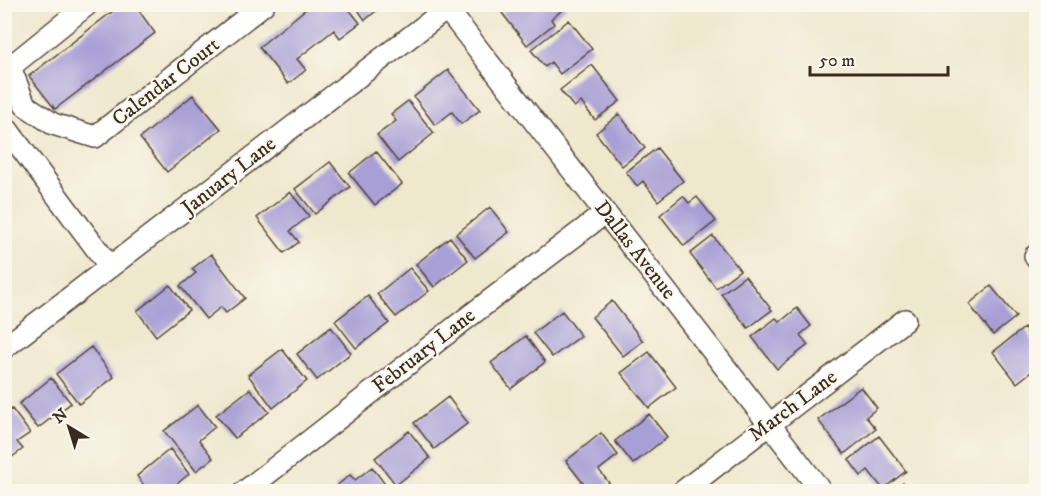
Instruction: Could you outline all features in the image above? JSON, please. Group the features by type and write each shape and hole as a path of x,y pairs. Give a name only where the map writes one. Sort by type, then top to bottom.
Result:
{"street":[{"name":"Calendar Court","path":"88,4 10,67 25,105 53,124 95,137 264,4"},
{"name":"Dallas Avenue","path":"450,7 605,213 822,492"},
{"name":"January Lane","path":"4,348 450,7"},
{"path":"4,125 110,267"},
{"name":"February Lane","path":"244,492 605,213"},
{"name":"March Lane","path":"682,492 905,320"}],"building":[{"path":"122,4 134,4 155,33 55,109 29,76"},
{"path":"312,4 345,4 360,23 340,38 334,30 297,59 306,70 288,84 259,47"},
{"path":"354,4 385,4 365,20"},
{"path":"512,4 564,4 566,7 551,19 554,24 527,45 502,13"},
{"path":"569,20 592,49 560,74 551,62 545,67 531,50"},
{"path":"592,65 620,101 595,120 581,102 574,107 560,90"},
{"path":"448,70 480,110 461,124 452,112 435,125 414,97"},
{"path":"193,95 221,129 167,172 140,138"},
{"path":"408,101 434,133 398,162 377,135 396,121 391,114"},
{"path":"619,114 645,148 622,166 596,133"},
{"path":"657,148 683,181 658,201 643,181 637,186 626,172"},
{"path":"376,151 402,184 375,205 349,173"},
{"path":"330,162 350,187 315,214 295,189"},
{"path":"290,192 309,216 290,231 299,242 284,253 257,218"},
{"path":"683,196 689,203 697,197 716,221 684,246 660,215"},
{"path":"490,207 509,232 475,258 456,234"},
{"path":"713,236 740,270 716,288 690,254"},
{"path":"450,237 468,260 434,287 416,264"},
{"path":"211,254 245,298 226,313 221,307 206,319 180,286 196,273 192,269"},
{"path":"410,268 429,291 396,317 377,294"},
{"path":"745,276 772,310 748,328 721,294"},
{"path":"170,285 189,310 156,336 137,311"},
{"path":"991,286 1016,317 993,335 969,304"},
{"path":"368,296 389,323 356,348 335,321"},
{"path":"612,301 643,341 623,356 592,317"},
{"path":"797,308 811,326 800,335 808,345 777,369 752,337 776,318 780,322"},
{"path":"562,311 581,336 552,357 533,333"},
{"path":"331,327 351,353 317,380 297,354"},
{"path":"1024,328 1036,344 1036,368 1017,383 993,352"},
{"path":"526,336 545,362 511,389 491,363"},
{"path":"91,347 114,377 79,404 56,374"},
{"path":"282,349 307,381 273,408 248,375"},
{"path":"649,352 676,387 649,408 621,373"},
{"path":"51,378 71,403 38,428 19,404"},
{"path":"861,387 877,408 866,417 876,429 844,454 818,420"},
{"path":"250,389 269,412 235,438 216,415"},
{"path":"448,397 468,423 434,449 414,423"},
{"path":"198,405 215,427 199,440 213,458 196,471 164,431"},
{"path":"12,409 30,433 17,442 23,449 4,463 4,414"},
{"path":"649,414 667,437 633,464 615,441"},
{"path":"409,431 430,458 396,485 375,458"},
{"path":"601,433 618,455 599,470 609,483 598,492 590,492 566,461"},
{"path":"879,436 906,471 883,489 868,470 861,476 849,460"},
{"path":"170,449 189,474 167,492 149,492 137,476"},
{"path":"372,467 391,492 339,492 335,487 350,475 355,480"},
{"path":"903,483 910,492 892,492"}]}
